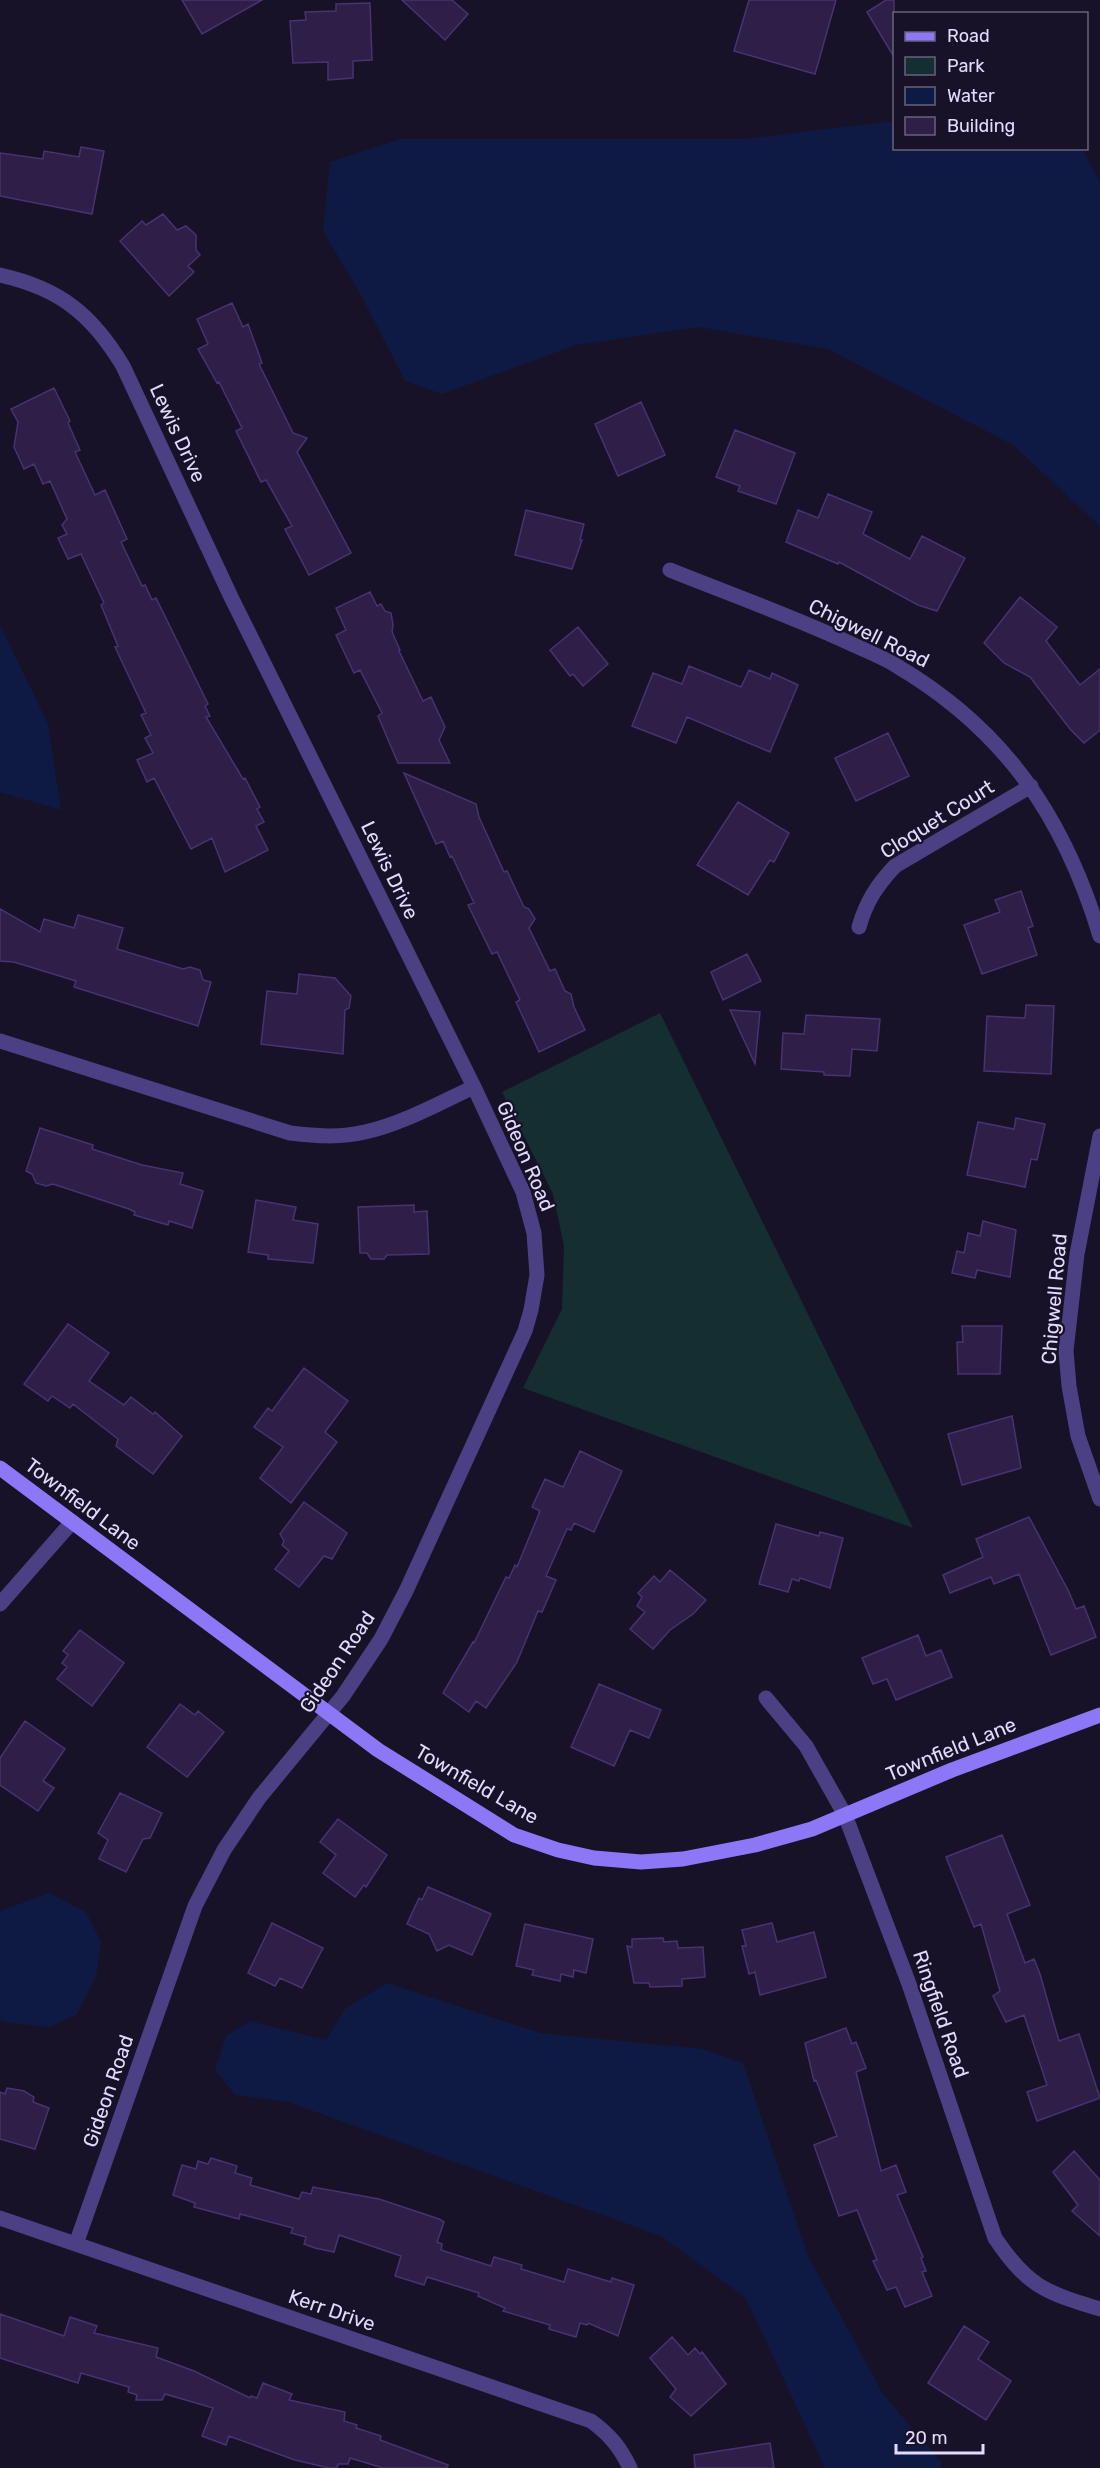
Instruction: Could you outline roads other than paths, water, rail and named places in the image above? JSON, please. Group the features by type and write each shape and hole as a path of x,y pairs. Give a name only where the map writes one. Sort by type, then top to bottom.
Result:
{"street":[{"name":"Lewis Drive","path":"0,275 27,281 59,295 86,316 109,342 123,366 231,597 474,1088"},
{"name":"Chigwell Road","path":"670,570 821,629 895,665 940,693 981,728 1031,786 1064,839 1086,890 1100,936"},
{"name":"Cloquet Court","path":"859,927 865,907 877,885 895,866 1031,786"},
{"path":"0,1041 290,1133 324,1137 364,1133 384,1127 474,1088"},
{"name":"Gideon Road","path":"76,2244 195,1906 224,1850 259,1798 330,1714 381,1640 406,1591 525,1331 537,1275 534,1233 523,1192 474,1088"},
{"name":"Chigwell Road","path":"1100,1136 1077,1254 1066,1351 1069,1386 1078,1437 1100,1498"},
{"name":"Townfield Lane","path":"0,1468 378,1750 514,1835 558,1850 594,1858 641,1862 683,1859 755,1845 812,1829 952,1770 1100,1715"},
{"path":"0,1604 72,1522"},
{"name":"Ringfield Road","path":"766,1698 806,1746 845,1815 909,1984 995,2238 1014,2266 1030,2281 1054,2295 1100,2309"},
{"name":"Kerr Drive","path":"0,2218 591,2421 610,2435 622,2450 630,2468"}],"water":[{"path":"893,121 893,150 1084,150 1100,183 1100,526 1013,445 828,349 698,327 576,345 442,394 405,381 360,293 323,231 330,162 401,139 743,139"},
{"path":"0,625 48,724 61,810 0,792"},
{"path":"49,1893 86,1912 101,1942 96,1977 77,2014 50,2027 0,2020 0,1911"},
{"path":"387,1983 540,2033 702,2049 743,2063 808,2256 883,2394 942,2463 940,2468 825,2468 746,2298 661,2236 288,2102 235,2095 215,2070 226,2036 250,2021 326,2040 345,2009"}]}
